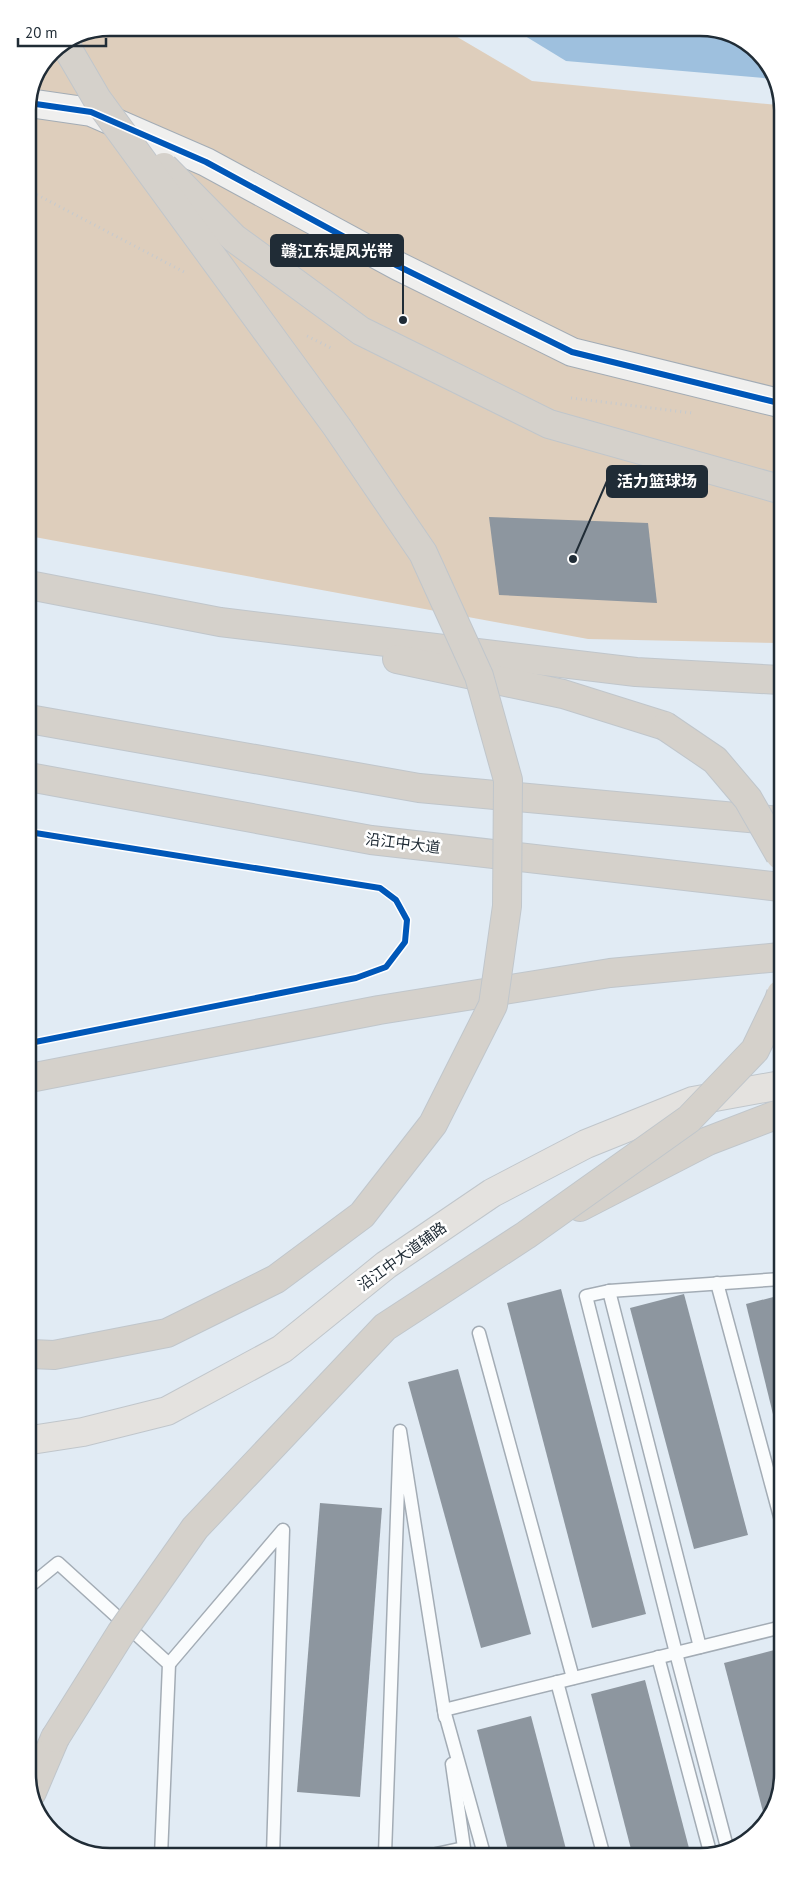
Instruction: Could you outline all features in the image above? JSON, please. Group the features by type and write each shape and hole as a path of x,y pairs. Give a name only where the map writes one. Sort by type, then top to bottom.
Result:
{"highway":[{"path":"36,1354 54,1355 167,1333 276,1279 362,1215 433,1124 493,1005 507,906 508,780 480,676 423,553 331,419 97,99 68,50"},
{"path":"97,99 234,238 361,331 549,424 774,489"},
{"path":"36,585 563,694 665,726 715,760 748,799 774,844"},
{"path":"220,622 636,672 774,680"},
{"path":"36,719 419,788 774,820"},
{"name":"沿江中大道","path":"36,778 371,840 774,886"},
{"path":"36,1077 427,1003 610,973 774,958"},
{"path":"37,1781 55,1738 121,1633 195,1528 385,1327 526,1235 689,1119 755,1050 774,1010"},
{"path":"526,1235 708,1140 774,1116"}],"main road":[{"name":"沿江中大道辅路","path":"36,1439 83,1432 167,1411 282,1349 386,1265 492,1193 586,1144 693,1101 774,1086"}],"street":[{"path":"36,104 92,112 206,162 398,266 572,352 774,402"}],"lane":[{"path":"726,1843 586,1296 609,1291 774,1279"},
{"path":"717,1283 774,1494"},
{"path":"609,1291 700,1648"},
{"path":"479,1333 573,1678"},
{"path":"385,1848 400,1431 465,1848"},
{"path":"161,1848 170,1664 283,1530 273,1848"},
{"path":"36,1581 58,1563 170,1664"},
{"path":"444,1710 774,1629"},
{"path":"658,1657 709,1847"},
{"path":"557,1682 602,1848"},
{"path":"444,1710 482,1848"}],"shaded area":[{"path":"110,36 456,36 532,81 773,105 774,643 588,639 36,537 36,105 44,77 58,58 82,42"}],"water":[{"path":"525,36 705,36 728,42 745,51 759,65 766,78 566,61"}],"building":[{"path":"489,517 648,523 657,603 499,595"},
{"path":"561,1289 646,1614 592,1628 507,1303"},
{"path":"684,1294 748,1535 694,1549 630,1308"},
{"path":"774,1297 774,1418 746,1304"},
{"path":"458,1369 531,1634 481,1648 408,1382"},
{"path":"320,1503 382,1508 360,1797 297,1792"},
{"path":"774,1650 774,1774 770,1798 763,1812 724,1663"},
{"path":"645,1680 689,1848 631,1848 591,1694"},
{"path":"531,1716 566,1848 507,1848 477,1730"}],"cycle path":[{"path":"36,104 91,112 206,162 398,266 572,352 774,402"},
{"path":"36,833 380,888 396,900 407,920 405,942 386,967 356,978 36,1042"}],"place":[{"name":"赣江东堤风光带","path":"403,320"},
{"name":"活力篮球场","path":"573,559"}]}
